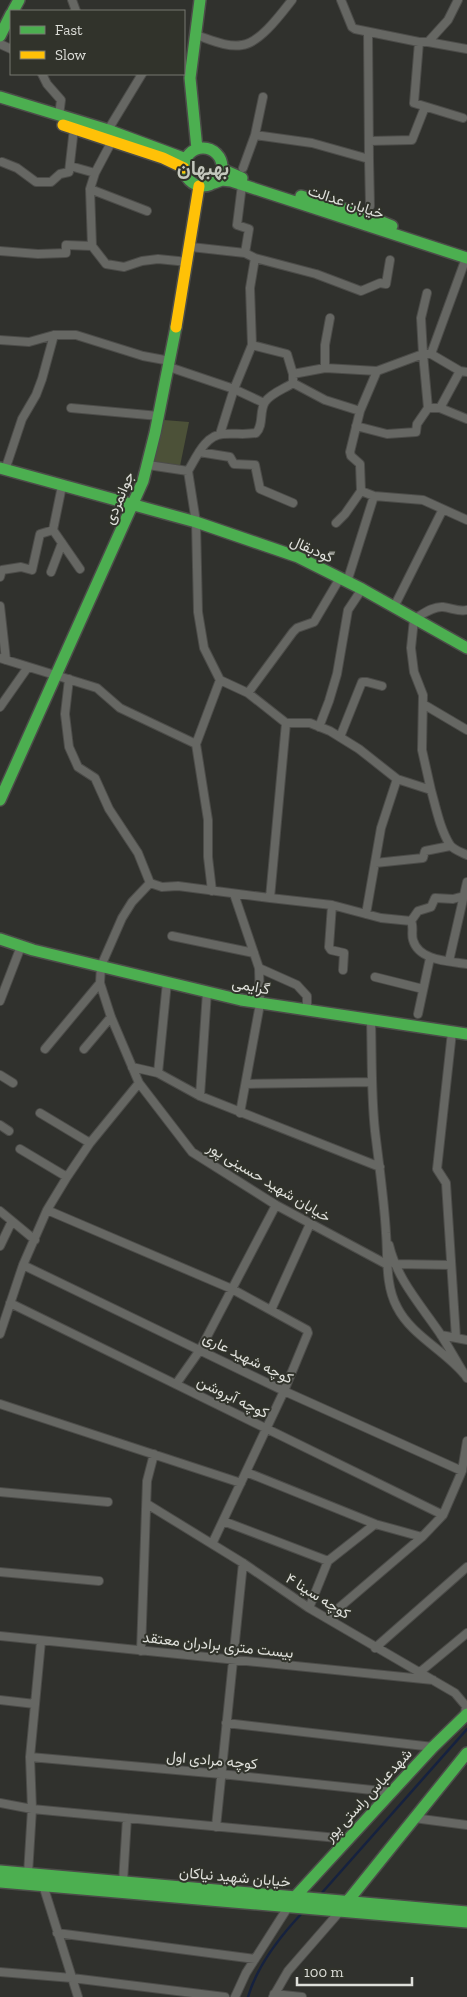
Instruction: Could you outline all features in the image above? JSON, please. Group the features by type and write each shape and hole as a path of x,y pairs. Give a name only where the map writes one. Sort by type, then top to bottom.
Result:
{"main road":[{"path":"197,149 187,64 196,35 200,0"},
{"path":"0,36 10,17"},
{"path":"0,96 185,163"},
{"path":"0,104 74,128 110,136"},
{"path":"203,148 214,152 218,156 222,167 221,173 214,183 199,186 188,179 185,163 197,149 203,148"},
{"name":"خیابان عدالت","path":"222,167 232,174 368,216 413,234 467,252"},
{"name":"خیابان عدالت","path":"214,183 222,180 242,184 467,258"},
{"name":"جوانمردی","path":"0,800 133,504 148,464 160,416 188,262 199,186"},
{"name":"گودبقال","path":"2,469 196,522 298,558 362,589 467,648"},
{"path":"0,939 33,950"},
{"path":"0,945 33,950"},
{"name":"گرایمی","path":"33,950 260,1004 467,1034"},
{"name":"شهدعباس راستی پور","path":"291,1902 390,1792 466,1714"},
{"path":"344,1907 466,1754"},
{"name":"خیابان شهید نیاکان","path":"0,1871 123,1882 467,1922"},
{"name":"خیابان شهید نیاکان","path":"0,1882 291,1902"},
{"name":"خیابان شهید نیاکان","path":"344,1907 467,1912"}],"street":[{"path":"196,35 235,46 243,46 252,42 274,22 292,0"},
{"path":"341,0 352,27 419,42 467,49"},
{"path":"428,42 448,20 458,0"},
{"path":"368,32 370,206"},
{"path":"419,42 413,100 417,105 463,118"},
{"path":"42,75 47,84 61,100 59,116"},
{"path":"141,75 110,136 90,189 92,246 106,264 115,266 124,267 142,261 158,259 188,262"},
{"path":"243,168 255,135 264,97"},
{"path":"369,141 412,140 425,107"},
{"path":"2,162 17,168 36,182 56,180 60,174 68,174 74,128"},
{"path":"255,135 312,143 369,159"},
{"path":"70,166 95,173"},
{"path":"242,184 237,225 249,229 244,253"},
{"path":"90,189 147,211"},
{"path":"0,251 38,254 66,253 66,245 92,246"},
{"path":"190,247 244,253 255,258 316,274 361,291 380,283 386,284 390,260"},
{"path":"220,434 234,389 252,345 250,288 255,258"},
{"path":"427,354 467,258"},
{"path":"356,426 387,434 416,432 417,424 428,408 427,354 422,318 427,292"},
{"path":"325,368 325,345 330,318"},
{"path":"2,469 22,419 36,395 54,335"},
{"path":"0,340 29,342 54,335 76,335 169,364 234,389 264,403"},
{"path":"252,345 287,354 293,374 293,383"},
{"path":"293,374 325,368 377,371 427,354 463,372 440,408"},
{"path":"336,523 345,514 361,491 360,464 351,456 350,452 360,411 377,371"},
{"path":"293,383 325,400 360,411"},
{"path":"293,383 271,396 264,403 259,429 256,432 220,434 211,438 199,452 188,471 196,522 198,612 204,648 220,680 248,693 286,723 310,723 319,727 359,749 397,779 431,790"},
{"path":"71,408 160,416"},
{"path":"428,408 440,408 467,419"},
{"path":"199,452 230,457 234,464 255,465 260,489 293,503"},
{"path":"148,464 188,471"},
{"path":"62,486 53,530 80,569"},
{"path":"361,491 374,496 423,500 467,520"},
{"path":"248,693 293,632 297,628 314,622 343,580 374,496"},
{"path":"394,607 443,509"},
{"path":"0,577 2,570 21,567 32,570 40,534 53,530"},
{"path":"51,572 62,543"},
{"path":"319,727 337,674 348,610 362,589"},
{"path":"0,606 3,659 96,688 120,708 196,744"},
{"path":"467,610 434,608 414,619 411,648 414,672 423,695 422,750 431,790 450,846 458,852 467,854"},
{"path":"0,707 28,667"},
{"path":"69,679 65,714 69,747 78,767 95,778 109,809 138,853 150,883 162,887 178,886 332,905 381,918 411,921"},
{"path":"212,890 208,857 206,807 196,744 220,680"},
{"path":"340,737 362,682 382,686"},
{"path":"423,704 467,730"},
{"path":"270,898 286,723"},
{"path":"366,914 381,828 397,779"},
{"path":"375,863 420,859 423,858 425,851 450,846"},
{"path":"449,961 467,882"},
{"path":"101,966 122,918 132,902 150,883"},
{"path":"234,894 259,968 260,1004 240,1113"},
{"path":"464,896 453,899 435,898 431,907 420,910 411,921 412,938 415,944 430,958 467,964"},
{"path":"332,905 329,947 331,950 344,953 343,970"},
{"path":"172,936 254,952"},
{"path":"0,1001 20,949"},
{"path":"418,1014 430,958"},
{"name":"خیابان شهید حسینی پور","path":"101,966 100,983 110,1017 139,1083 192,1152 276,1205 386,1264"},
{"path":"259,968 297,985 307,996 308,1011"},
{"path":"375,977 423,988"},
{"path":"158,1072 167,982"},
{"path":"45,1049 100,983"},
{"path":"200,1096 207,992"},
{"path":"84,1049 110,1017"},
{"path":"371,1020 375,1131 386,1234 386,1264 397,1308 407,1321 455,1363 466,1376"},
{"path":"452,1032 437,1169 446,1182 456,1338"},
{"path":"132,1067 158,1072 200,1096 380,1167"},
{"path":"0,1075 13,1083"},
{"path":"246,1084 372,1082"},
{"path":"0,1334 23,1265 48,1210 90,1143 139,1083"},
{"path":"40,1113 90,1143"},
{"path":"0,1125 9,1131"},
{"path":"20,1149 67,1177"},
{"path":"176,1384 200,1350 276,1205"},
{"path":"48,1210 232,1289 308,1333 284,1391 212,1544"},
{"path":"0,1211 36,1240"},
{"path":"0,1246 12,1221"},
{"path":"271,1310 310,1224"},
{"path":"386,1234 395,1264 412,1295 442,1336 466,1376"},
{"path":"395,1264 451,1265"},
{"name":"کوچه شهید عاری","path":"23,1265 284,1391 462,1471"},
{"name":"کوچه آبروشن","path":"10,1303 443,1515"},
{"path":"442,1336 467,1340"},
{"path":"0,1404 241,1483"},
{"path":"328,1618 422,1537 443,1515 462,1471 467,1441"},
{"path":"141,1651 147,1481 154,1454"},
{"path":"246,1472 375,1524 422,1537"},
{"path":"0,1492 108,1502"},
{"name":"کوچه سینا ۴","path":"147,1504 243,1563 309,1608 455,1693 466,1706 466,1714"},
{"path":"223,1521 328,1562"},
{"path":"309,1608 328,1562 375,1524"},
{"path":"216,1827 243,1563"},
{"path":"375,1648 467,1567"},
{"path":"0,1572 99,1581"},
{"path":"420,1672 467,1634"},
{"name":"بیست متری برادران معتقد","path":"0,1636 433,1680"},
{"path":"28,1874 32,1809 30,1757 41,1641"},
{"path":"0,1700 35,1704"},
{"path":"226,1723 433,1747"},
{"name":"کوچه مرادی اول","path":"30,1757 221,1774 390,1792"},
{"path":"0,1804 32,1809 348,1839"},
{"path":"123,1882 127,1818"},
{"path":"414,1818 467,1825"},
{"path":"43,1885 78,1997"},
{"path":"235,1997 246,1973 291,1902"},
{"path":"302,1997 273,1996 288,1971 344,1907"},
{"path":"57,1933 255,1959"},
{"path":"0,1972 72,1978 226,1997"}],"green space":[{"path":"164,420 189,422 180,466 153,462"}],"waterway":[{"path":"320,1895 467,1729"},
{"path":"248,1997 257,1974 271,1951 304,1911"}],"traffic: fast":[{"path":"14,10 19,0"},
{"path":"197,149 190,78 200,0"},
{"path":"0,36 10,16"},
{"path":"0,97 108,130 186,159"},
{"path":"203,148 216,154 222,167 216,180 203,186 190,180 184,167 190,154 203,148"},
{"path":"222,167 226,171 242,178"},
{"path":"214,183 222,180 231,181 467,258"},
{"path":"301,196 368,216 392,226"},
{"path":"0,800 143,481 155,433 176,327"},
{"path":"0,468 196,522 298,557 362,589 467,648"},
{"path":"0,939 33,950 241,1000 467,1034"},
{"path":"294,1898 433,1747 467,1714"},
{"path":"347,1902 467,1753"},
{"path":"0,1871 467,1912"},
{"path":"0,1882 467,1922"}],"traffic: slow":[{"path":"63,125 163,158 184,168"},
{"path":"176,327 199,186"}],"district":[{"name":"بهبهان","path":"203,168"}]}
